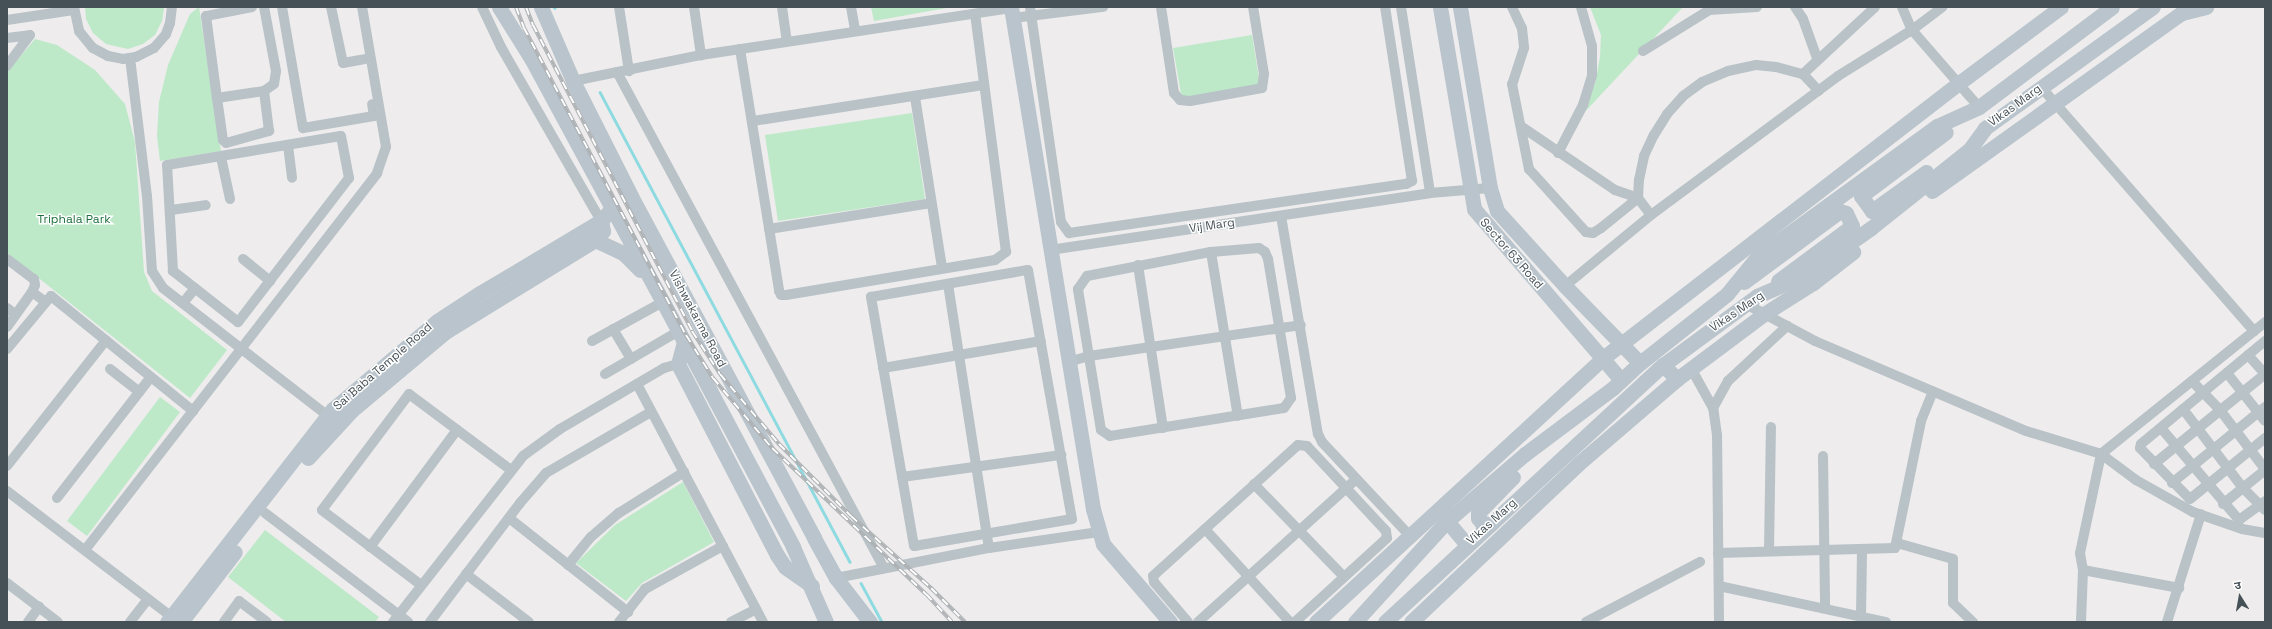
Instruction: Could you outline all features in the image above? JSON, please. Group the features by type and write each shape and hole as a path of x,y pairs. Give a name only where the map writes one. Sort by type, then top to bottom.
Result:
{"street":[{"path":"7,20 74,8 78,32 93,48 108,56 130,58 154,48 166,34 170,23 172,7"},
{"path":"252,7 234,9 206,16 223,140 226,143 269,131 264,91"},
{"path":"217,98 264,91 274,84 276,70 264,7"},
{"path":"282,7 302,128 374,116 356,7"},
{"path":"331,7 343,63 365,59"},
{"path":"85,550 377,173 386,147 362,7"},
{"path":"482,7 501,47 601,221"},
{"path":"532,7 536,18 548,23"},
{"name":"Vishwakarma Road","path":"541,7 573,81 631,196 839,583 870,622"},
{"path":"619,7 629,70"},
{"path":"694,7 701,55"},
{"path":"782,7 787,42"},
{"path":"851,7 854,30"},
{"path":"573,81 701,55 854,30 975,14 1103,7"},
{"path":"1161,7 1174,93 1180,100 1190,101 1262,88 1264,74 1253,7"},
{"path":"1031,12 1061,222 1069,233 1398,185 1412,181 1384,7"},
{"path":"1401,7 1430,193"},
{"name":"Sector 63 Road","path":"1440,7 1469,190 1474,209 1480,218 1621,380"},
{"name":"Sector 63 Road","path":"1460,7 1490,188 1497,210 1565,286 1620,344 1640,362"},
{"path":"1512,7 1522,28 1524,48 1512,84 1522,127 1529,169 1586,232 1593,234 1638,198 1639,180 1644,156 1667,114 1683,96 1702,82 1728,71 1756,65 1776,67 1803,74 1819,91"},
{"path":"1558,153 1583,105 1592,75 1592,46 1580,7"},
{"path":"1644,51 1709,10 1757,7"},
{"path":"1796,7 1803,19 1817,58"},
{"path":"1803,74 1817,58 1875,7"},
{"path":"1902,7 1912,30 1931,54 1959,83 1979,107 1861,196 1866,205 1872,211 1985,128"},
{"path":"1565,286 1651,215 1838,76 1912,30 1942,7"},
{"path":"1316,622 1603,358 1959,83 2061,7"},
{"name":"Vikas Marg","path":"1355,622 1447,521 1525,454 1621,380 1640,362 1727,294 1758,256 1804,220 1937,126 1979,107 2112,7"},
{"name":"Vikas Marg","path":"1385,622 1663,365 1752,300 1801,277 1871,228 1970,149 1985,128 2153,7"},
{"path":"1411,622 1578,464 1677,379 1692,370 1764,314 1813,283 1925,196 2182,13 2206,7"},
{"name":"Vishwakarma Road","path":"501,8 532,60 660,295 812,586 826,622"},
{"path":"1012,11 1093,509 1103,544 1170,622"},
{"path":"740,49 781,295 995,260 1006,252 982,85 975,14"},
{"path":"7,38 30,35 7,66"},
{"path":"130,58 147,196 152,271 163,288 333,420"},
{"path":"617,72 884,568"},
{"path":"753,121 915,97 982,85"},
{"path":"2041,87 2053,104 2254,331"},
{"path":"915,97 942,268"},
{"path":"1522,127 1558,153 1615,190 1638,198 1651,215"},
{"path":"341,136 349,178 238,322 173,271 171,210 167,165 221,157 341,136"},
{"path":"288,145 292,178"},
{"path":"221,157 230,198"},
{"name":"Vij Marg","path":"1050,250 1430,193 1490,188"},
{"path":"769,229 931,203"},
{"path":"171,210 206,206"},
{"name":"Sai Baba Temple Road","path":"174,621 333,420 437,322 480,293 601,221 612,208"},
{"path":"1727,294 1840,211 1846,213 1852,226 1752,300 1764,314 1814,341 2026,431 2101,454 2136,480 2201,514 2242,529 2265,533"},
{"path":"1281,216 1301,325 1318,434 1322,442 1410,536"},
{"name":"Sai Baba Temple Road","path":"174,621 265,513 316,448 333,420 445,332 595,240 603,231 601,221"},
{"path":"592,341 613,329 660,295 631,259 595,240"},
{"path":"1259,248 1266,252 1291,398 1284,408 1110,436 1101,430 1078,289 1087,276 1211,252 1259,248"},
{"path":"1211,252 1226,335 1238,416"},
{"path":"7,259 34,279 35,285 32,292 7,327"},
{"path":"243,259 270,282"},
{"path":"1138,266 1152,346 1163,428"},
{"path":"1028,270 1041,341 1072,519 914,546 871,297 1028,270"},
{"path":"948,284 989,548"},
{"path":"183,303 195,288"},
{"path":"32,292 46,302"},
{"path":"7,349 51,296 193,411"},
{"path":"7,308 16,315"},
{"path":"2081,622 2083,570 2080,553 2101,454 2265,322"},
{"path":"1068,362 1089,356 1301,325"},
{"path":"1713,408 1728,381 1787,326"},
{"path":"613,329 632,359"},
{"path":"605,374 632,359 681,337"},
{"path":"681,337 678,364 778,555 785,567 812,586"},
{"path":"7,466 106,340"},
{"path":"883,368 1041,341"},
{"path":"2265,341 2141,444 2140,448 2172,484 2190,499 2265,438"},
{"path":"2154,464 2265,374 2248,355"},
{"path":"395,618 523,456 560,429 664,368 678,364"},
{"path":"1663,365 1677,379"},
{"path":"110,369 139,392"},
{"path":"1692,370 1713,408 1717,435 1719,622"},
{"path":"2172,484 2236,432 2263,414 2227,373"},
{"path":"57,498 151,377"},
{"path":"2192,381 2220,410 2265,470 2223,504"},
{"path":"637,384 763,622"},
{"path":"1718,553 1825,549 1892,550 1897,543 1921,421 1932,391"},
{"path":"421,585 322,510 409,394 511,470"},
{"path":"2161,428 2223,504 2241,520 2263,505 2243,488 2183,410"},
{"path":"430,622 509,518 546,473 651,412"},
{"path":"1768,551 1771,427"},
{"path":"370,547 457,430"},
{"path":"1188,622 1154,582 1154,576 1298,445 1307,446 1345,489 1386,531 1387,538 1295,622"},
{"path":"1491,524 1482,523 1478,518 1478,513 1522,468 1525,454"},
{"path":"902,477 1061,455"},
{"path":"1823,456 1825,608"},
{"path":"568,565 591,537 619,512 684,472"},
{"path":"1198,622 1356,479"},
{"path":"1254,484 1344,577"},
{"path":"7,491 148,599 174,621"},
{"path":"265,513 395,618 408,622"},
{"path":"2167,622 2201,514"},
{"path":"509,518 628,612"},
{"path":"1447,521 1467,545"},
{"path":"1205,529 1290,622"},
{"path":"858,622 839,583 884,568 989,548 1099,532"},
{"path":"1897,543 1953,559 1953,604 1973,622"},
{"path":"619,622 645,589 722,546"},
{"path":"1861,616 1862,549"},
{"path":"1586,622 1700,562"},
{"path":"2083,570 2178,588"},
{"path":"466,574 529,622"},
{"path":"7,583 58,622"},
{"path":"1719,586 1886,622"},
{"path":"130,622 148,599"},
{"path":"224,622 239,602 267,622"},
{"path":"28,622 39,607"},
{"path":"731,622 756,609"}],"green space":[{"path":"85,7 163,7 164,9 162,21 155,35 143,44 128,49 106,44 93,33 86,19"},
{"path":"199,7 221,151 160,161 157,136 159,102 168,65 190,14"},
{"path":"871,7 952,7 874,21"},
{"path":"1590,7 1683,7 1580,117 1595,84 1600,57 1601,35"},
{"path":"1252,35 1260,85 1182,99 1173,48"},
{"name":"Triphala Park","path":"35,39 57,45 95,70 125,104 135,142 144,272 152,291 227,350 190,398 7,253 7,72"},
{"path":"912,113 925,199 778,221 765,135"},
{"path":"160,397 180,412 87,536 67,521"},
{"path":"683,482 714,542 642,583 626,601 576,563 615,525"},
{"path":"265,530 379,617 375,622 286,622 228,577"}],"waterway":[{"path":"600,92 850,562"},
{"path":"861,583 882,622"}],"railway":[{"path":"516,7 524,28 686,335 713,378 772,448 926,594 952,622"},
{"path":"526,7 533,25 692,331 720,374 779,444 851,516 931,588 965,622"}]}
